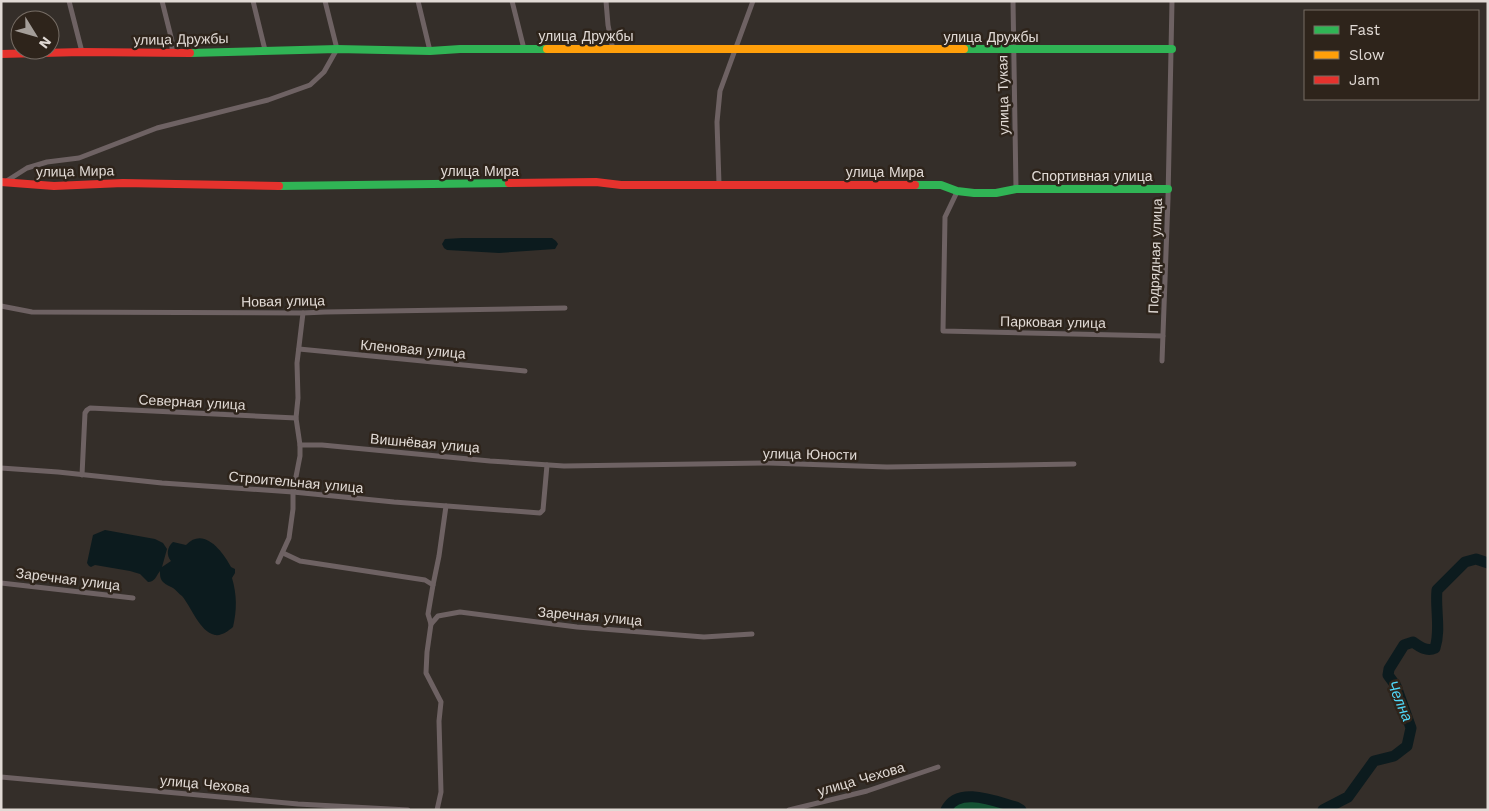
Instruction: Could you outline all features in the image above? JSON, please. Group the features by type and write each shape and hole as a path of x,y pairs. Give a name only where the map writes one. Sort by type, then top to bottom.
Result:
{"street":[{"path":"69,1 82,52"},
{"path":"162,1 172,41 172,53"},
{"path":"253,1 265,50"},
{"path":"3,182 27,168 47,162 79,158 157,128 268,100 310,84 324,72 337,49 325,1"},
{"path":"418,1 430,51"},
{"path":"512,1 524,49"},
{"path":"606,1 608,25 614,50"},
{"path":"719,184 718,122 720,91 753,1"},
{"name":"улица Тукая","path":"1013,1 1016,189"},
{"name":"Подрядная улица","path":"1162,361 1172,1"},
{"name":"улица Дружбы","path":"1,54 82,52 172,53 337,49 430,51 460,49 1172,49"},
{"name":"улица Мира","path":"3,182 54,186 123,183 271,186 587,182 621,185 946,185 957,192 1003,193 1016,189"},
{"name":"Спортивная улица","path":"1016,189 1168,189"},
{"name":"Парковая улица","path":"957,192 945,217 943,331 1163,336"},
{"name":"Новая улица","path":"1,306 32,312 303,313 565,308"},
{"path":"278,562 289,538 293,509 292,492 300,456 296,418 298,398 297,363 303,313"},
{"name":"Кленовая улица","path":"299,349 525,371"},
{"name":"Северная улица","path":"82,474 85,413 90,408 296,418"},
{"name":"Вишнёвая улица","path":"300,445 322,445 547,465"},
{"name":"улица Юности","path":"547,465 769,464 887,466 1074,464"},
{"name":"Строительная улица","path":"1,468 394,502 542,512 547,465"},
{"path":"437,810 441,792 439,720 441,702 426,673 431,624 428,614 446,506"},
{"path":"283,553 300,561 425,580 433,585"},
{"name":"Заречная улица","path":"1,583 133,598"},
{"name":"Заречная улица","path":"431,624 438,616 460,612 577,627 704,637 752,634"},
{"name":"улица Чехова","path":"790,810 867,791 938,767"},
{"name":"улица Чехова","path":"1,777 298,804 408,810"}],"green space":[{"path":"970,799 1021,810 945,810 953,803"}],"shaded area":[{"path":"552,238 558,244 555,249 499,253 447,250 442,244 445,239"},
{"path":"105,530 155,539 163,543 167,549 162,567 171,561 168,551 169,546 173,542 186,545 200,538 212,543 218,548 231,567 235,569 232,578 236,602 233,627 220,635 209,633 200,624 182,596 162,581 160,571 154,580 148,582 140,574 130,571 95,565 89,566 87,563 93,535"}],"waterway":[{"name":"Челна","path":"1323,810 1348,797 1374,761 1394,756 1407,746 1411,728 1396,686 1388,675 1389,669 1404,645 1413,642 1426,649 1435,648 1438,634 1437,590 1465,562 1476,559 1488,563"},
{"name":"Челна","path":"946,810 952,802 959,798 968,797 989,799 1021,810"}],"traffic: fast":[{"path":"190,53 337,49 430,51 547,49"},
{"path":"964,49 1172,49"},
{"path":"279,186 509,183"},
{"path":"915,185 941,185 957,191 974,193 996,193 1016,189 1168,189"}],"traffic: slow":[{"path":"547,49 964,49"}],"traffic: jam":[{"path":"1,54 82,52 190,53"},
{"path":"1,182 54,186 123,183 279,186"},
{"path":"509,183 915,185"}]}
